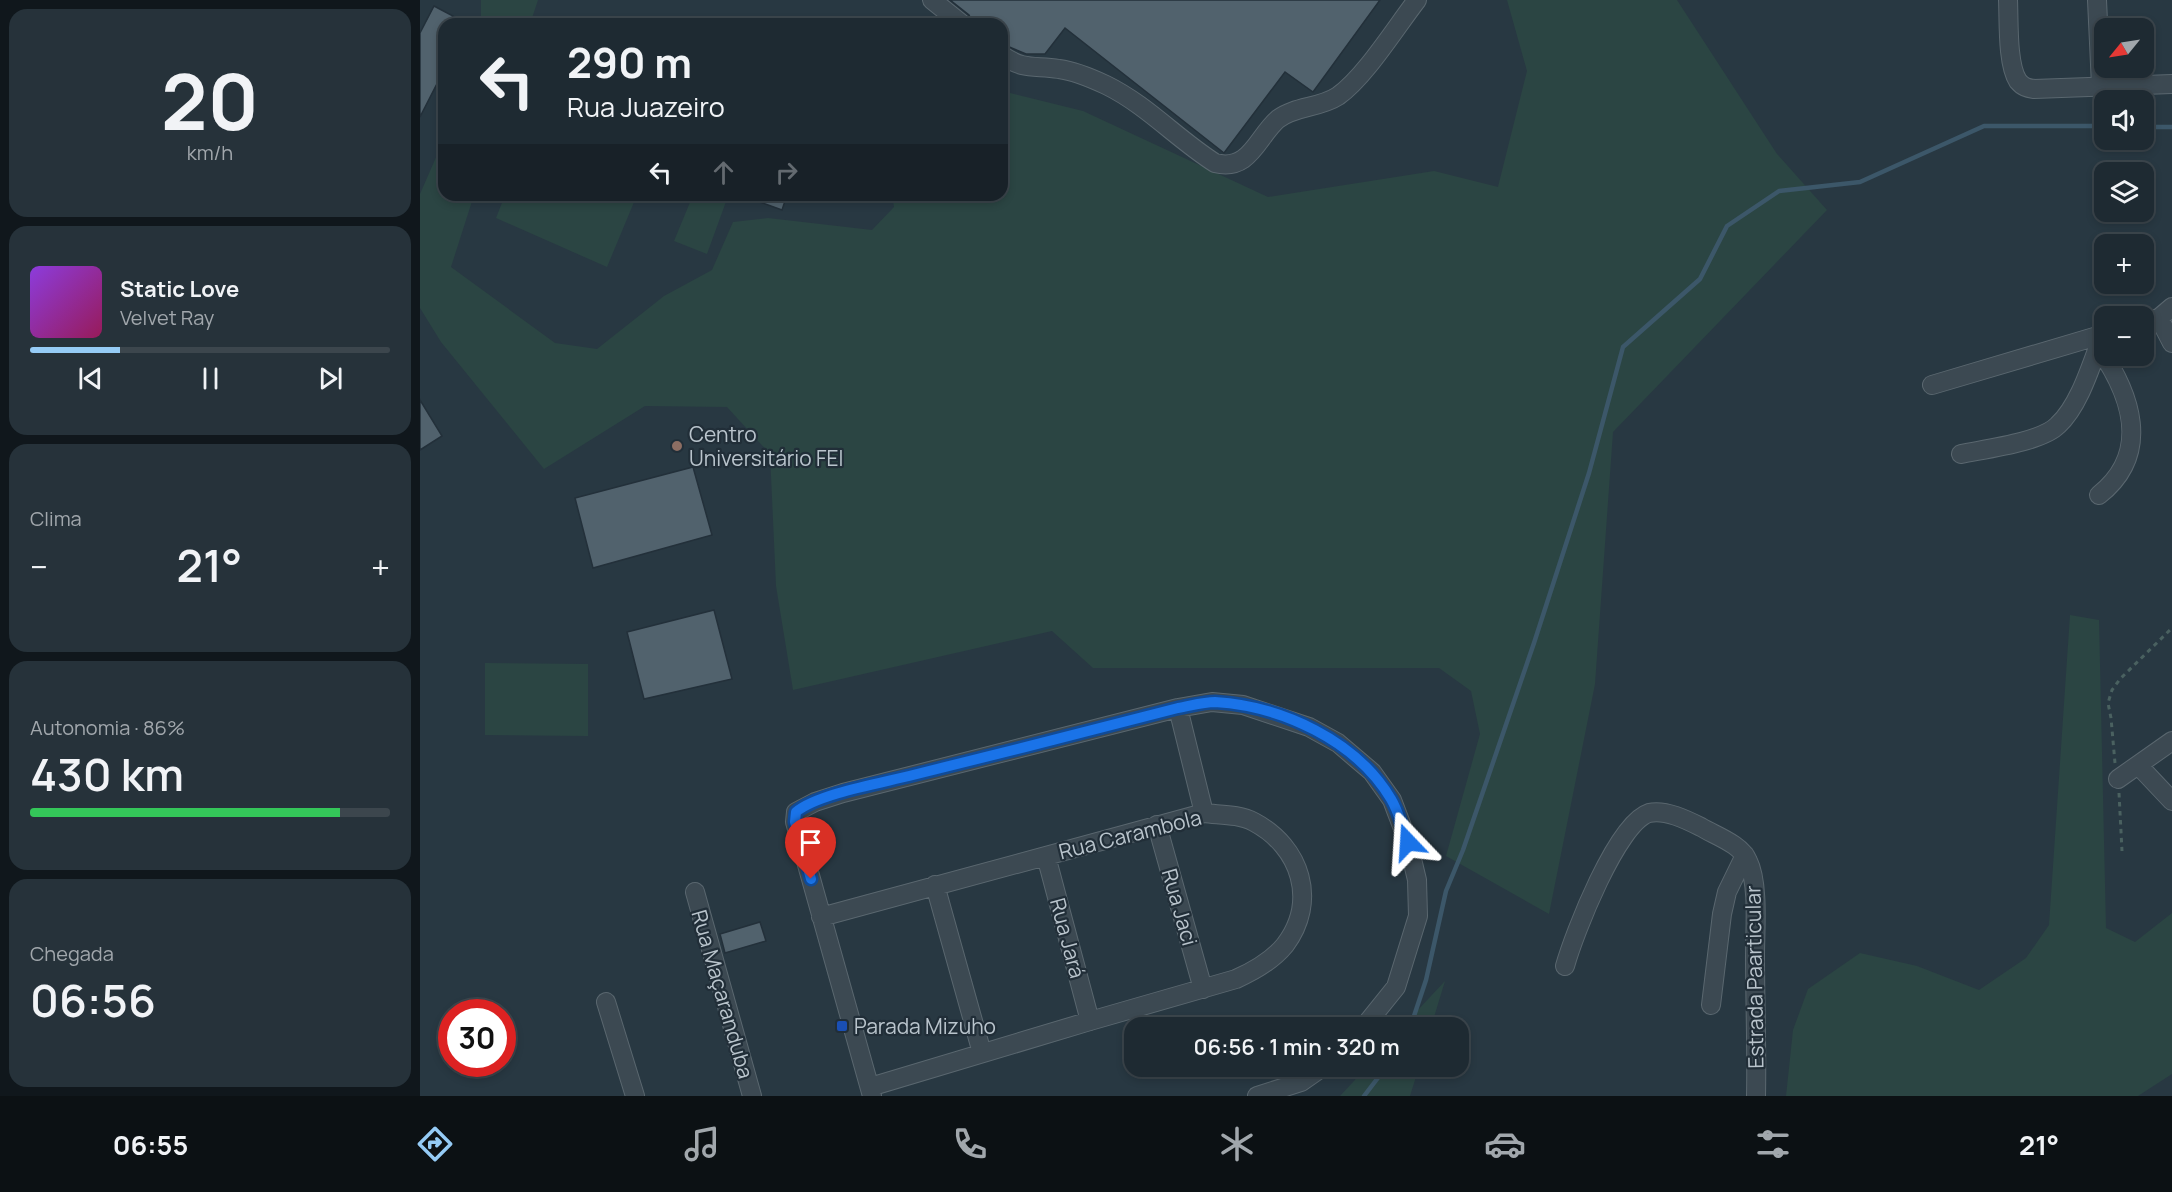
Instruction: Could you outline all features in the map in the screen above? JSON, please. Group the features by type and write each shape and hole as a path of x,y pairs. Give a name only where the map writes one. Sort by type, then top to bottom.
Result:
{"street":[{"path":"932,0 954,18"},
{"path":"1008,58 1024,67 1057,68 1109,86 1161,121 1215,163 1233,164 1243,160 1272,125 1284,115 1327,102 1348,87 1417,0"},
{"path":"2008,0 2013,67 2017,79 2024,87 2034,89 2172,84"},
{"path":"2097,0 2101,86"},
{"path":"2158,316 2172,343"},
{"path":"1932,385 2094,340"},
{"path":"1961,454 2030,439 2057,427 2070,410 2094,356"},
{"path":"2099,495 2112,485 2126,464 2131,419 2124,392 2112,366"},
{"path":"871,1092 821,917 797,815 843,793 1178,708 1212,702 1243,705 1309,727 1338,743 1372,772 1392,800 1408,842 1417,880 1418,916 1396,987 1372,1017"},
{"path":"1178,708 1204,813"},
{"path":"2118,779 2172,741"},
{"path":"2138,765 2172,801"},
{"name":"Rua Carambola","path":"821,917 1204,813 1240,817 1253,821 1268,832 1290,856 1299,872 1303,893 1300,914 1294,930 1272,959 1236,980 982,1053 871,1092"},
{"name":"Estrada Paarticular","path":"1565,966 1579,923 1593,893 1624,837 1641,817 1651,813 1674,816 1725,840 1745,855 1749,863 1755,901 1756,1096"},
{"name":"Rua Jaci","path":"1157,825 1203,989"},
{"path":"1711,1005 1722,914 1727,892 1745,855"},
{"name":"Rua Jará","path":"1046,856 1089,1021"},
{"path":"935,885 982,1053"},
{"name":"Rua Maçaranduba","path":"695,892 752,1096"},
{"path":"606,1002 634,1096"},
{"path":"1257,1096 1301,1082 1308,1077"}],"path":[{"path":"2122,851 2118,779 2108,703 2112,690 2120,679 2172,628"}],"green space":[{"path":"481,0 538,0 532,18 481,18"},
{"path":"1507,0 1677,0 1777,154 1827,210 1613,432 1595,684 1549,914 1446,856 1480,734 1471,691 1439,668 1093,668 1052,631 793,690 776,586 770,454 727,407 645,406 544,469 441,342 420,308 420,194 438,153 438,201 472,201 451,267 555,343 597,349 664,296 712,270 733,222 768,218 872,230 894,207 893,201 1008,201 1008,92 1083,111 1268,197 1434,171 1498,187 1527,71"},
{"path":"503,201 634,201 607,267 496,218"},
{"path":"691,201 726,201 707,254 674,241"},
{"path":"2070,615 2099,620 2106,928 2135,942 2172,913 2172,1074 2138,1096 1786,1096 1793,1030 1808,989 1860,953 1917,966 1979,990 2026,958 2049,925"},
{"path":"485,663 588,664 588,736 485,735"},
{"path":"1445,981 1434,1017 1411,1017"},
{"path":"1358,1077 1416,1077 1410,1096 1340,1096"}],"building":[{"path":"950,0 1380,0 1313,92 1285,72 1224,153 1065,28 1045,54 1026,54 1008,46 1008,18 970,18"},
{"path":"434,6 453,16 452,18 438,18 438,82 420,117 420,33"},
{"path":"757,201 785,201 782,210"},
{"path":"420,400 442,436 420,450"},
{"path":"693,467 712,535 593,568 575,498"},
{"path":"714,610 732,679 644,699 627,632"},
{"path":"760,922 766,941 725,953 720,934"}],"waterway":[{"path":"1414,1017 1426,980 1446,891 1463,850 1534,643 1589,473 1623,347 1700,279 1727,226 1779,191 1860,182 1984,126 2094,126"},
{"path":"2154,127 2172,127"},
{"path":"1364,1096 1379,1077"}],"place":[{"name":"Centro Universitário FEI","path":"677,446"},
{"name":"Parada Mizuho","path":"842,1026"}],"route":[{"path":"811,879 795,822 796,812 799,809 843,793 1178,708 1212,702 1243,705 1278,716 1309,727 1338,743 1372,772 1392,800 1408,842"}]}
